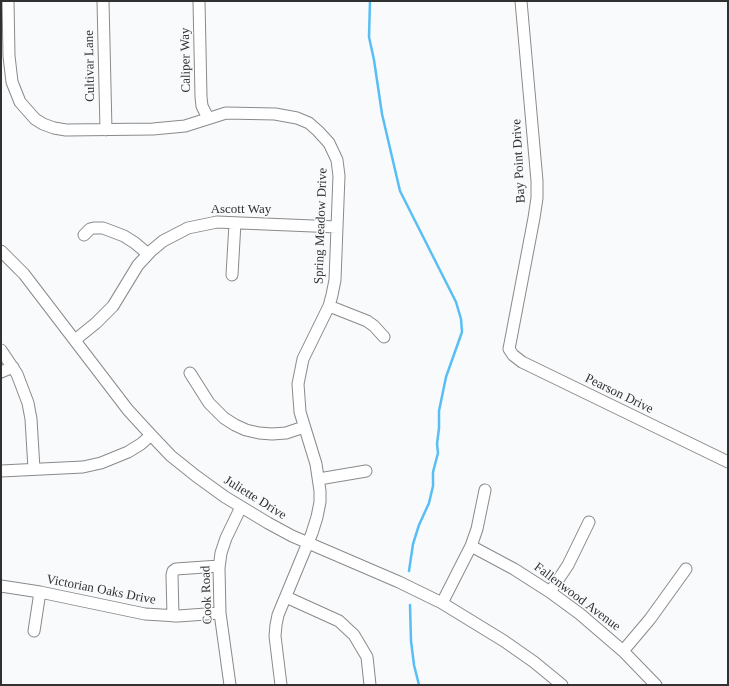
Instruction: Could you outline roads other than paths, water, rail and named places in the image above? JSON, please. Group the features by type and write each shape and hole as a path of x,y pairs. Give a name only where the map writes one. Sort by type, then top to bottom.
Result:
{"street":[{"name":"Spring Meadow Drive","path":"8,1 10,70 13,86 20,102 35,119 54,128 66,130 106,130 172,128 185,126 226,113 275,114 297,118 309,123 329,143 337,160 338,227 332,295 308,346 300,371 298,397 304,427 316,464 319,479 320,502 312,532 278,615 275,636 281,685"},
{"name":"Cultivar Lane","path":"103,1 106,130"},
{"name":"Caliper Way","path":"199,1 200,97 202,106 208,118"},
{"name":"Bay Point Drive","path":"510,342 537,198 537,181 521,1"},
{"name":"Ascott Way","path":"75,340 96,323 113,306 138,265 148,254 163,241 188,228 217,222 338,227"},
{"path":"232,274 235,223"},
{"path":"84,235 90,229 103,228 124,236 148,254"},
{"name":"Juliette Drive","path":"1,251 24,274 128,410 171,456 191,472 240,507 274,527 442,603 504,641 534,662 562,685"},
{"path":"328,306 366,321 374,326 384,337"},
{"name":"Pearson Drive","path":"510,342 510,349 513,355 522,362 728,462"},
{"path":"1,350 13,367 24,388 31,419 34,469"},
{"path":"1,372 13,367"},
{"path":"190,373 212,407 224,418 235,425 259,433 272,434 286,433 304,427"},
{"path":"1,471 83,467 101,463 128,452 141,444 150,435"},
{"path":"319,479 366,471"},
{"path":"442,603 471,546 477,529 485,490"},
{"name":"Cook Road","path":"230,685 220,613 218,581 219,566 226,538 240,507"},
{"path":"550,592 568,565 589,522"},
{"name":"Fallenwood Avenue","path":"471,546 491,556 550,592 580,614 623,651 656,685"},
{"path":"173,616 173,571 176,569 219,566"},
{"path":"623,651 650,619 686,569"},
{"name":"Victorian Oaks Drive","path":"1,586 40,592 145,614 173,616 220,613"},
{"path":"34,631 40,592"},
{"path":"286,597 338,621 354,635 367,657 370,685"}],"waterway":[{"path":"370,1 369,37 382,114 400,191 456,302 461,319 462,332 446,377 439,411 437,444 438,453 433,472 433,486 429,503 419,525 413,544 409,571"},
{"path":"410,605 411,641 414,665 419,685"}]}
